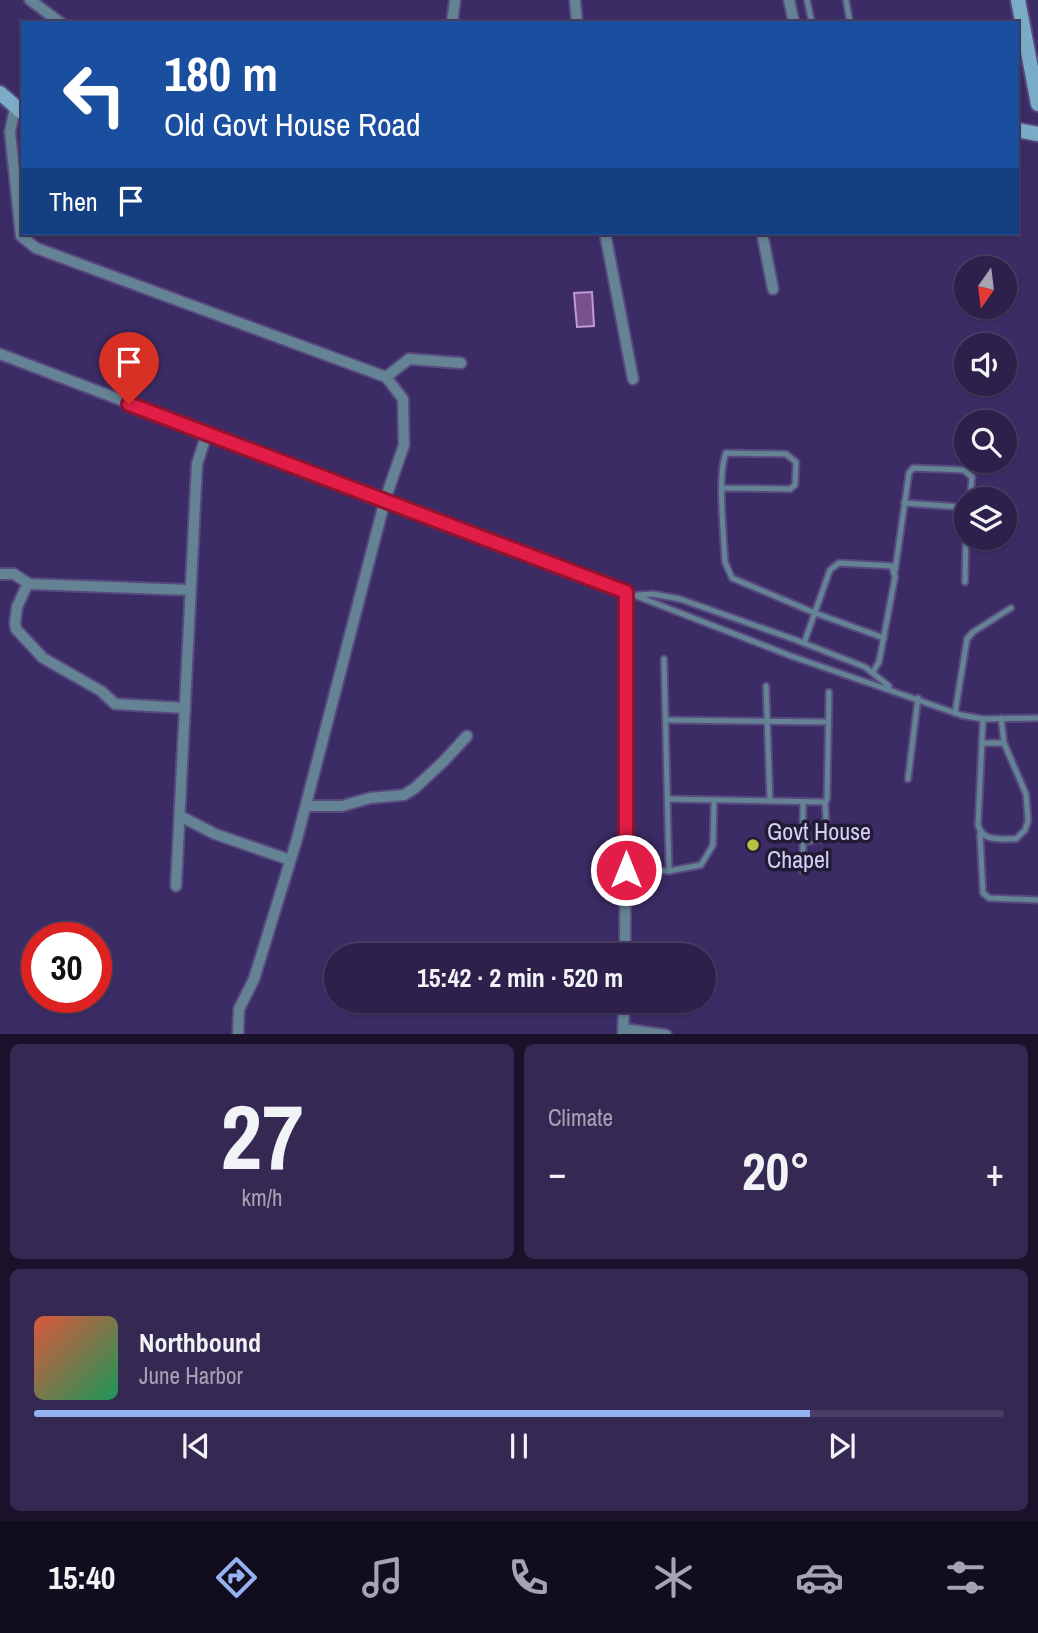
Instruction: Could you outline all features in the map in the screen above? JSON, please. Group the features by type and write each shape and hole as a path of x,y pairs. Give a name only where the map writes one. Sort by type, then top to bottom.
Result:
{"street":[{"path":"30,0 58,21"},
{"path":"452,21 455,0"},
{"path":"575,0 577,21"},
{"path":"789,0 794,21"},
{"path":"1018,0 1038,104"},
{"path":"0,93 19,111 10,132 21,236 36,248 386,377 404,399 404,445 385,500 306,806 254,979 239,1009 238,1034"},
{"path":"1019,130 1038,134"},
{"path":"605,235 633,379"},
{"path":"762,235 773,289"},
{"path":"0,354 631,594 625,943"},
{"path":"386,377 409,359 461,363"},
{"path":"176,886 197,464 207,433"},
{"path":"0,573 15,574 28,583 190,590"},
{"path":"28,583 17,607 16,629 43,658 101,691 115,704 185,708"},
{"path":"306,806 342,806 370,798 404,795 444,761 467,736"},
{"path":"180,816 215,834 290,860"},
{"path":"624,1013 624,1032 666,1034"}],"lane":[{"path":"807,0 812,21"},
{"path":"846,0 850,21"},
{"path":"723,488 785,491 795,485 796,462 786,454 726,453 723,461 723,488 724,562 732,578 884,638"},
{"path":"873,672 879,662 884,638 908,473 917,467 964,470 972,477 971,487"},
{"path":"904,503 954,505"},
{"path":"965,582 966,550"},
{"path":"804,643 830,570 839,563 892,566 895,571"},
{"path":"631,594 653,594 680,599 804,643 873,672 894,690"},
{"path":"631,594 773,649 955,713 983,719 1038,718"},
{"path":"955,713 967,639 973,632 1011,608"},
{"path":"773,649 779,634"},
{"path":"664,659 669,871"},
{"path":"766,685 770,801"},
{"path":"803,842 827,838 825,802 829,692"},
{"path":"908,779 918,698"},
{"path":"980,834 986,838 1016,839 1025,831 1028,821 1026,793 1004,743 1001,718"},
{"path":"983,719 978,825 983,893 989,898 1038,900"},
{"path":"666,720 828,722"},
{"path":"982,743 1004,743"},
{"path":"667,799 714,802 825,802"},
{"path":"626,870 669,871 701,865 708,858 713,845 714,802"},
{"path":"803,802 803,871"}],"building":[{"path":"592,292 594,326 577,327 574,293"}],"place":[{"name":"Govt House Chapel","path":"753,845"}],"route":[{"path":"129,404 626,592 626,870"}]}
